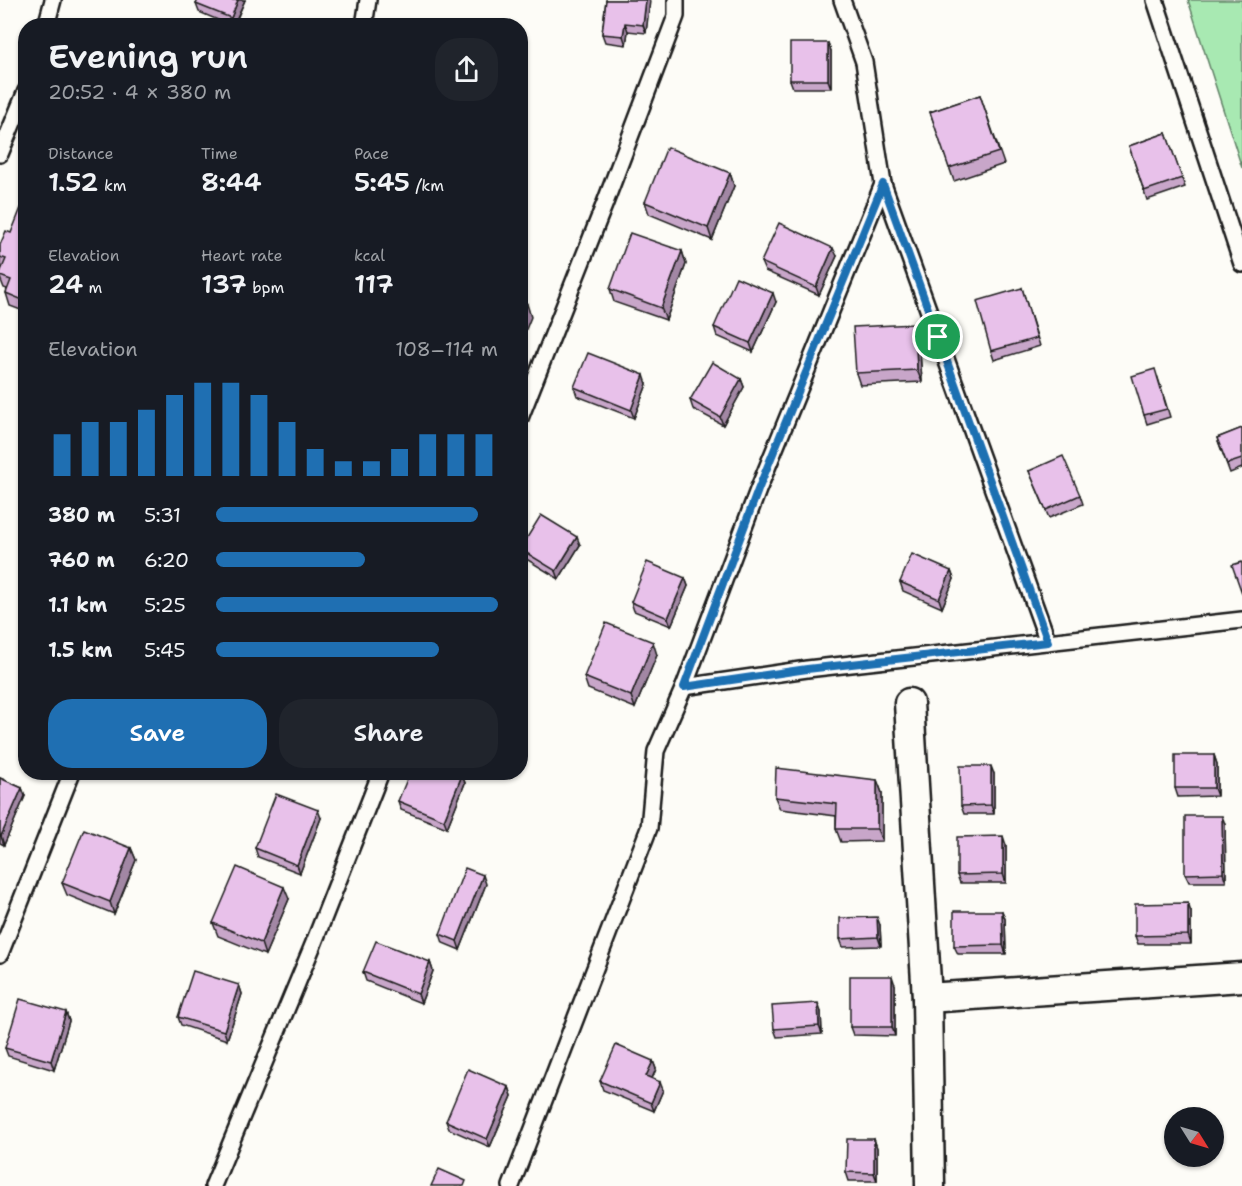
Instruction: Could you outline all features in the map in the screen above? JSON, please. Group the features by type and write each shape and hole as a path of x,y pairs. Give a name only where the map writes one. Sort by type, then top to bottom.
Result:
{"street":[{"path":"909,703 927,998 930,1186"},
{"path":"927,998 1242,977"}],"lane":[{"path":"48,18 53,0"},
{"path":"365,18 368,0"},
{"path":"528,398 676,16 676,0"},
{"path":"842,0 864,62 883,184 1048,642"},
{"path":"1155,0 1242,264"},
{"path":"0,154 18,110"},
{"path":"510,1186 649,828 656,751 684,687 758,490 883,184"},
{"path":"684,687 807,669 1242,620"},
{"path":"0,954 69,780"},
{"path":"213,1186 313,945 378,780"}],"green space":[{"path":"1188,0 1242,0 1242,168"}],"building":[{"path":"198,0 238,0 231,18 196,4"},
{"path":"606,0 646,0 643,25 625,23 623,36 602,34"},
{"path":"790,43 828,43 828,80 790,80"},
{"path":"980,95 999,152 949,168 930,112"},
{"path":"1166,133 1182,178 1144,191 1129,146"},
{"path":"667,147 730,173 708,228 645,202"},
{"path":"18,216 18,298 6,293 11,280 0,276 6,259 0,257 0,245 6,231 11,233"},
{"path":"779,223 833,248 816,287 761,262"},
{"path":"630,233 682,251 661,308 610,289"},
{"path":"736,277 773,293 750,343 714,327"},
{"path":"1022,288 1037,338 991,351 977,301"},
{"path":"915,324 917,370 856,373 853,327"},
{"path":"588,353 644,375 631,410 574,387"},
{"path":"712,362 741,379 720,417 690,400"},
{"path":"1155,369 1167,409 1144,415 1132,376"},
{"path":"1242,428 1242,459 1227,464 1217,438"},
{"path":"1063,456 1080,495 1046,510 1029,471"},
{"path":"541,515 577,537 556,571 528,554 528,536"},
{"path":"912,554 951,571 939,599 900,582"},
{"path":"647,562 685,578 668,618 631,602"},
{"path":"1242,562 1242,593 1232,565"},
{"path":"606,623 653,642 631,696 584,677"},
{"path":"1175,755 1214,755 1214,788 1175,788"},
{"path":"960,766 991,766 991,805 961,806"},
{"path":"776,768 877,780 877,829 836,829 837,804 775,797"},
{"path":"0,778 22,788 1,836 0,836"},
{"path":"407,780 460,780 444,820 398,801"},
{"path":"276,794 318,810 297,865 255,848"},
{"path":"1185,816 1222,816 1223,873 1185,874"},
{"path":"84,829 131,848 110,902 62,883"},
{"path":"1003,836 1003,874 957,875 957,837"},
{"path":"237,867 284,887 261,943 213,923"},
{"path":"465,868 483,875 457,941 440,934"},
{"path":"1188,903 1188,935 1135,936 1135,904"},
{"path":"954,911 1002,911 1003,945 954,946"},
{"path":"877,917 878,937 840,939 840,918"},
{"path":"376,941 430,962 418,994 363,972"},
{"path":"193,971 239,985 224,1031 178,1017"},
{"path":"850,976 892,976 892,1027 850,1027"},
{"path":"20,999 66,1012 51,1061 5,1048"},
{"path":"818,1003 819,1026 774,1029 772,1006"},
{"path":"616,1045 653,1061 646,1076 660,1082 651,1103 600,1081"},
{"path":"468,1069 509,1087 487,1139 446,1121"},
{"path":"847,1139 874,1139 874,1173 846,1172"},
{"path":"439,1169 466,1181 464,1186 431,1186"}],"route":[{"path":"883,184 938,337 1048,642 807,669 684,687 758,490 883,184"}]}
